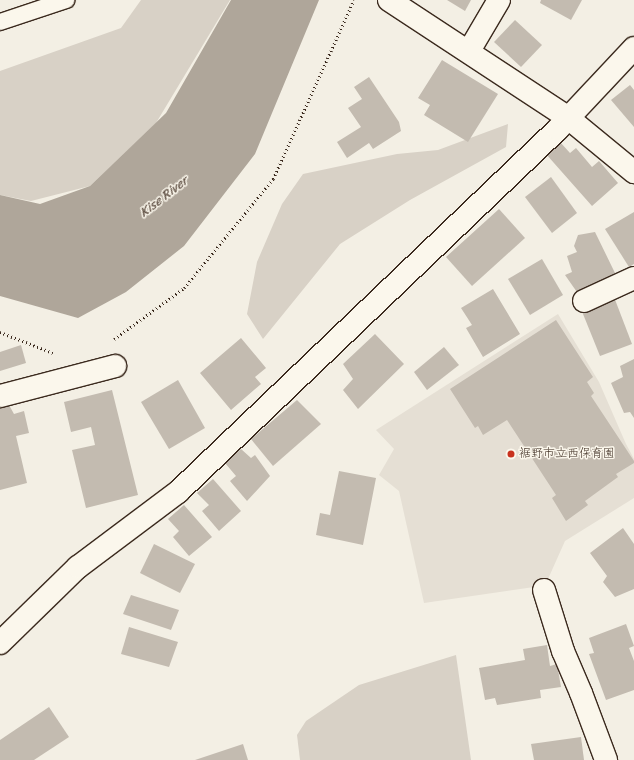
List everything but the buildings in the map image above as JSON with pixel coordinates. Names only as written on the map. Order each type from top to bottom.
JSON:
[{"type":"street","points":[[389,0],[469,51],[567,117],[634,172]]},
{"type":"street","points":[[469,51],[499,0]]},
{"type":"street","points":[[0,643],[78,567],[178,492],[558,129],[567,117],[634,48]]},
{"type":"street","points":[[584,301],[634,278]]},
{"type":"street","points":[[0,396],[115,366]]},
{"type":"street","points":[[544,590],[563,650],[606,760]]},
{"type":"lane","points":[[0,22],[66,0]]},
{"type":"path","points":[[110,342],[184,288],[273,179],[354,0]]},
{"type":"path","points":[[0,332],[56,354]]},
{"type":"shaded area","points":[[141,0],[230,0],[156,123],[90,186],[31,201],[0,195],[0,71],[121,28]]},
{"type":"shaded area","points":[[508,124],[506,147],[410,200],[340,244],[263,339],[247,314],[257,262],[282,204],[303,174],[397,154],[438,150]]},
{"type":"shaded area","name":"裾野市立西保育園","points":[[558,314],[599,382],[634,459],[634,498],[565,541],[548,579],[534,587],[424,603],[399,491],[379,475],[394,449],[376,430]]},
{"type":"shaded area","points":[[456,655],[471,760],[300,760],[297,735],[306,721],[359,685]]},
{"type":"water","name":"Kise River","points":[[231,0],[319,0],[255,154],[184,246],[126,292],[78,318],[0,296],[0,195],[40,204],[90,186],[166,113]]},
{"type":"place","name":"裾野市立西保育園","points":[[511,454]]}]
